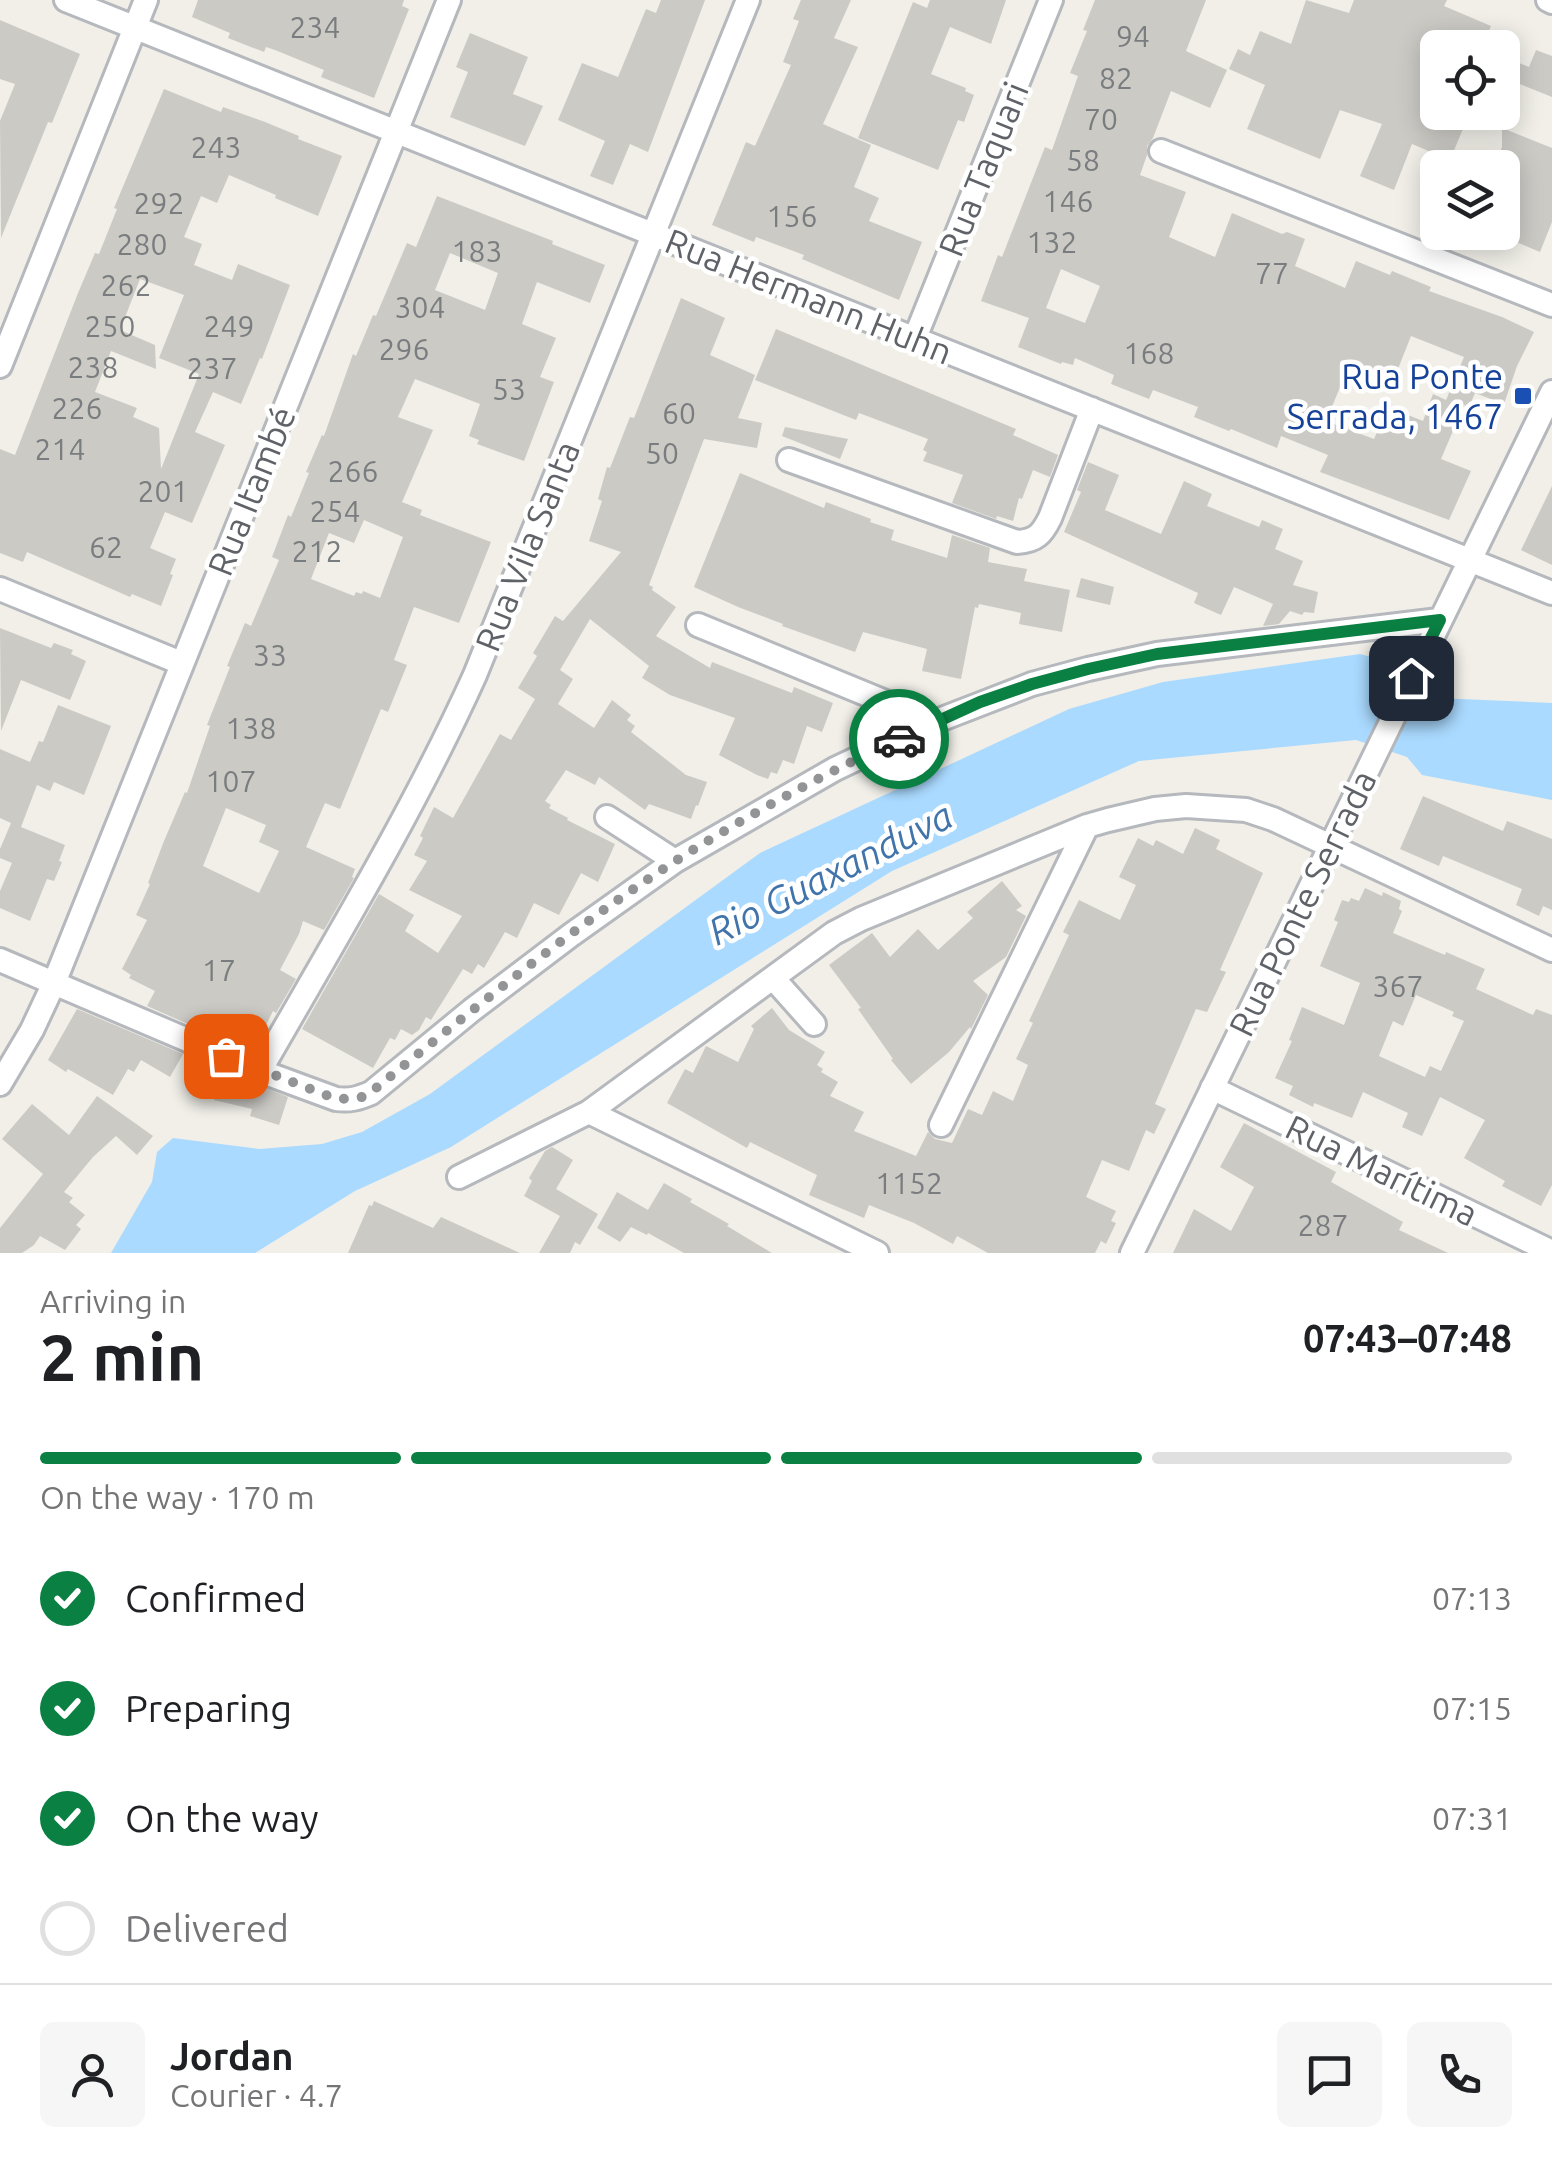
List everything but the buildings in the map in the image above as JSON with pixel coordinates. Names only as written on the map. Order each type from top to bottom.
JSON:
[{"type":"street","name":"Rua Hermann Huhn","points":[[66,0],[1552,593]]},
{"type":"street","points":[[0,366],[146,0]]},
{"type":"street","name":"Rua Itambé","points":[[0,1084],[54,983],[448,0]]},
{"type":"street","name":"Rua Vila Santa","points":[[260,1071],[411,806],[475,675],[748,0]]},
{"type":"street","name":"Rua Taquari","points":[[915,338],[1051,0]]},
{"type":"street","points":[[1161,151],[1552,305]]},
{"type":"street","name":"Rua Ponte Serrada","points":[[1132,1253],[1552,392]]},
{"type":"street","points":[[789,460],[1017,542],[1029,541],[1042,534],[1050,518],[1092,409]]},
{"type":"street","points":[[0,589],[181,664]]},
{"type":"street","points":[[0,960],[260,1071],[336,1099],[360,1098],[571,935],[676,861],[834,769],[934,722],[1032,684],[1157,654],[1440,620]]},
{"type":"street","points":[[698,625],[934,722]]},
{"type":"street","points":[[459,1177],[589,1112],[846,926],[1087,826],[1155,809],[1216,807],[1246,810],[1273,819],[1552,950]]},
{"type":"street","points":[[607,817],[676,861]]},
{"type":"street","points":[[940,1124],[1087,826]]},
{"type":"street","points":[[773,978],[814,1024]]},
{"type":"street","name":"Rua Marítima","points":[[1212,1088],[1552,1252]]},
{"type":"street","points":[[589,1112],[877,1253]]},
{"type":"water","name":"Rio Guaxanduva","points":[[1360,654],[1375,658],[1382,685],[1437,698],[1552,703],[1552,800],[1422,775],[1407,757],[1356,740],[1139,761],[892,871],[451,1147],[355,1191],[255,1253],[111,1253],[152,1182],[157,1152],[173,1138],[259,1149],[322,1144],[362,1132],[430,1094],[760,853],[1069,709],[1163,682]]},
{"type":"way so far","points":[[226,1056],[336,1099],[360,1098],[571,935],[676,861],[810,782],[899,739]]},
{"type":"place","name":"Rua Ponte Serrada, 1467","points":[[1523,396]]},
{"type":"route","points":[[899,739],[980,702],[1088,669],[1157,654],[1440,620],[1411,678]]}]
